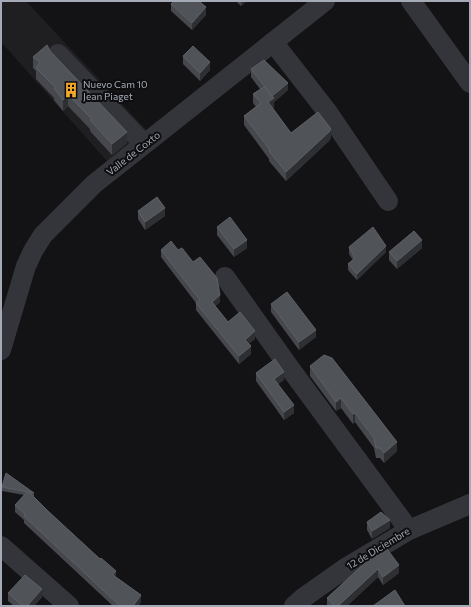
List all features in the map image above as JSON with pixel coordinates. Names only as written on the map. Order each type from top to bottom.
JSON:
[{"type":"street","name":"Valle de Coxto","points":[[1,350],[26,266],[43,235],[94,184],[326,1]]},
{"type":"street","points":[[411,1],[470,83]]},
{"type":"street","points":[[274,42],[329,114],[388,201]]},
{"type":"street","points":[[58,54],[144,144]]},
{"type":"street","points":[[225,277],[408,530]]},
{"type":"street","name":"12 de Diciembre","points":[[294,606],[347,567],[408,530],[470,504]]},
{"type":"street","points":[[1,546],[69,606]]},
{"type":"shaded area","points":[[1,1],[26,1],[153,137],[114,169],[1,42]]},
{"type":"building","points":[[174,1],[199,1],[206,7],[192,23],[171,4]]},
{"type":"building","name":"Nuevo Cam 10 Jean Piaget","points":[[47,45],[50,51],[127,132],[112,144],[90,120],[92,119],[68,95],[63,100],[54,88],[55,87],[36,68],[40,62],[33,57]]},
{"type":"building","points":[[193,46],[210,62],[200,73],[183,56]]},
{"type":"building","points":[[264,60],[288,83],[272,96],[251,69]]},
{"type":"building","points":[[264,87],[274,98],[268,102],[291,133],[318,112],[331,129],[286,172],[244,116],[261,103],[253,94]]},
{"type":"building","points":[[157,197],[165,208],[145,222],[138,211]]},
{"type":"building","points":[[230,217],[247,240],[234,249],[217,227]]},
{"type":"building","points":[[373,227],[386,246],[357,274],[348,264],[355,258],[349,247]]},
{"type":"building","points":[[414,231],[422,240],[397,261],[389,252]]},
{"type":"building","points":[[171,241],[178,250],[182,248],[193,262],[200,257],[217,278],[220,295],[212,302],[228,322],[240,312],[255,331],[245,340],[251,346],[239,356],[196,303],[200,300],[161,250]]},
{"type":"building","points":[[287,292],[316,330],[299,342],[271,304]]},
{"type":"building","points":[[324,355],[332,358],[397,442],[384,453],[380,448],[376,448],[374,438],[355,413],[353,414],[341,398],[336,402],[310,366]]},
{"type":"building","points":[[275,359],[284,372],[274,379],[294,405],[284,412],[256,373]]},
{"type":"building","points":[[6,473],[34,493],[2,487]]},
{"type":"building","points":[[28,491],[100,559],[101,558],[116,571],[113,575],[141,595],[133,606],[120,606],[24,516],[25,514],[15,505]]},
{"type":"building","points":[[381,512],[390,520],[372,531],[367,522]]},
{"type":"building","points":[[387,549],[399,565],[383,577],[378,569],[338,606],[334,606],[327,598],[367,561]]},
{"type":"building","points":[[25,575],[42,589],[27,606],[23,606],[8,593]]},
{"type":"building","points":[[395,590],[405,606],[373,606]]},
{"type":"place","name":"Nuevo Cam 10 Jean Piaget","points":[[71,90]]}]
